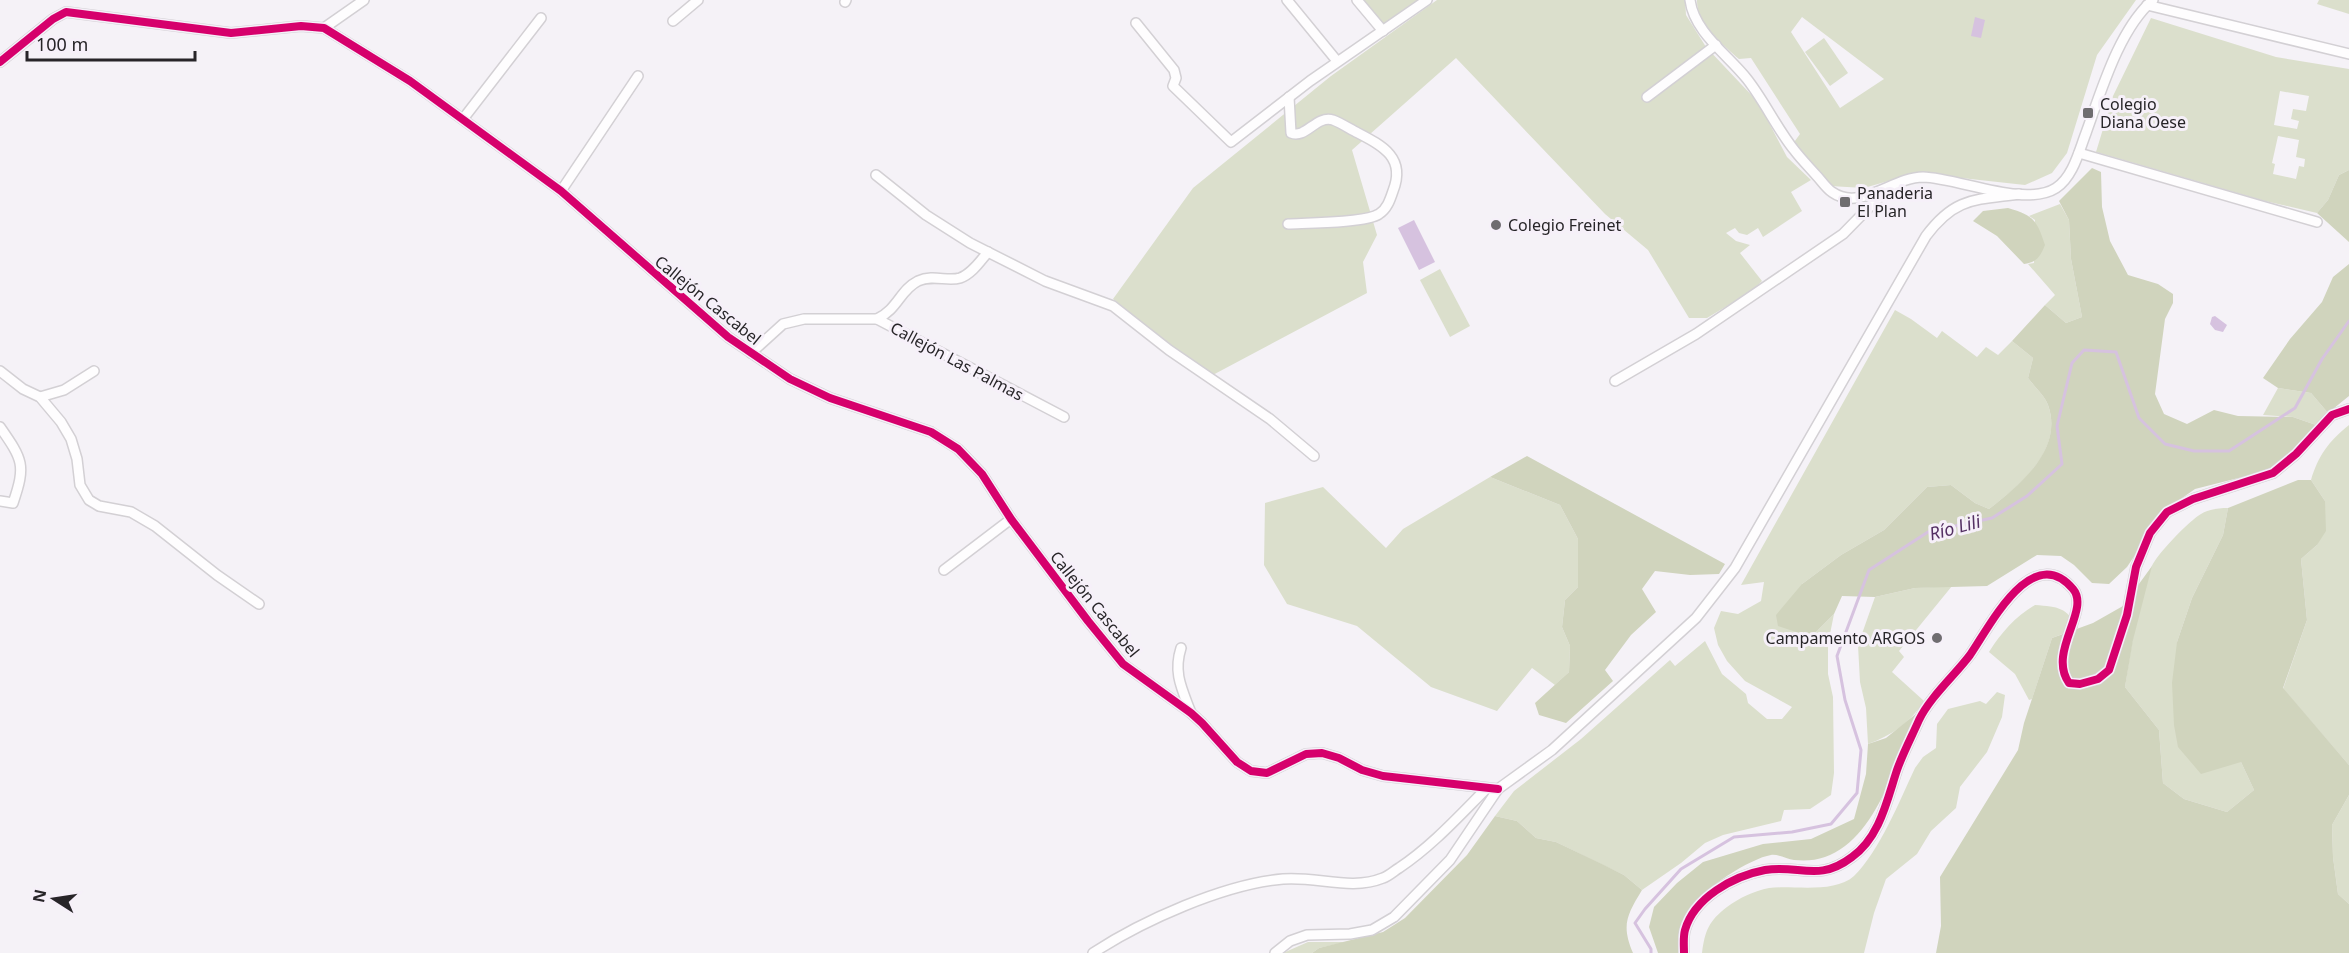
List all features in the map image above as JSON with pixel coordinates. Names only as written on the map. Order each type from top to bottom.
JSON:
[{"type":"street","points":[[0,62],[53,19],[66,12],[231,33],[301,27],[324,28],[364,0]]},
{"type":"street","points":[[674,21],[698,0]]},
{"type":"street","points":[[1287,0],[1337,61]]},
{"type":"street","points":[[1357,0],[1383,31]]},
{"type":"street","points":[[1136,23],[1174,70],[1176,78],[1173,86],[1231,142],[1337,61],[1427,0]]},
{"type":"street","points":[[1690,0],[1691,11],[1716,45],[1747,79],[1794,151],[1832,192],[1847,197],[1862,197],[1902,180],[1922,177],[2019,195],[2033,196],[2057,187],[2064,181],[2079,153],[2113,59],[2150,3],[2349,54]]},
{"type":"street","points":[[463,119],[541,18]]},
{"type":"street","name":"Callejón Cascabel","points":[[324,28],[410,81],[561,191],[728,337],[790,379],[830,398],[931,432],[958,449],[982,474],[1011,519],[1065,583],[1088,621],[1123,664],[1191,713],[1237,762],[1251,771],[1267,773],[1306,754],[1322,753],[1383,776],[1498,789]]},
{"type":"street","points":[[1647,97],[1716,45]]},
{"type":"street","points":[[561,191],[638,76]]},
{"type":"street","points":[[1287,225],[1358,220],[1378,216],[1387,206],[1397,181],[1396,166],[1390,152],[1379,143],[1333,120],[1322,120],[1299,134],[1291,134],[1289,97]]},
{"type":"street","points":[[2079,153],[2317,222]]},
{"type":"street","points":[[876,175],[946,229],[1045,280],[1113,306],[1169,350],[1270,419],[1314,456]]},
{"type":"street","points":[[1615,381],[1696,334],[1843,234],[1890,186]]},
{"type":"street","points":[[1275,953],[1290,941],[1307,935],[1350,934],[1372,930],[1395,917],[1450,861],[1498,789],[1552,750],[1687,626],[1735,568],[1926,236],[1939,219],[1954,207],[1974,200],[2019,195]]},
{"type":"street","points":[[878,319],[889,314],[906,290],[917,282],[932,277],[960,278],[970,272],[988,252]]},
{"type":"street","name":"Callejón Las Palmas","points":[[751,353],[783,324],[804,319],[878,319],[1064,417]]},
{"type":"street","points":[[0,371],[23,389],[40,397],[61,422],[71,439],[77,459],[80,485],[89,500],[99,506],[131,512],[155,526],[217,575],[259,604]]},
{"type":"street","points":[[40,397],[64,390],[94,371]]},
{"type":"street","points":[[1684,953],[1684,932],[1694,911],[1709,896],[1737,879],[1767,870],[1810,872],[1833,869],[1854,856],[1873,834],[1886,809],[1898,768],[1921,717],[1970,654],[2011,594],[2027,580],[2044,575],[2062,578],[2075,591],[2077,606],[2061,665],[2069,683],[2080,684],[2098,679],[2109,670],[2127,615],[2136,567],[2150,533],[2167,512],[2193,500],[2274,473],[2296,454],[2332,415],[2349,409]]},
{"type":"street","points":[[0,428],[17,452],[21,463],[22,478],[13,503],[0,501]]},
{"type":"street","points":[[944,570],[1011,519]]},
{"type":"street","points":[[1181,648],[1177,661],[1177,673],[1191,713]]},
{"type":"street","points":[[1093,953],[1126,931],[1203,899],[1265,881],[1286,878],[1352,884],[1383,878],[1420,854],[1487,788]]},
{"type":"green space","points":[[1354,0],[1421,0],[1381,31]]},
{"type":"green space","points":[[1437,0],[1685,0],[1686,15],[1706,47],[1758,102],[1787,157],[1811,180],[1791,192],[1802,211],[1763,237],[1758,228],[1747,235],[1739,233],[1735,228],[1726,233],[1736,241],[1750,245],[1740,253],[1762,281],[1752,291],[1707,318],[1689,318],[1648,250],[1605,214],[1456,58],[1352,150],[1377,235],[1363,262],[1367,293],[1209,377],[1113,299],[1193,188],[1331,76]]},
{"type":"green space","points":[[1697,0],[2136,0],[2097,55],[2067,153],[2052,173],[2025,185],[1916,173],[1864,188],[1830,186],[1792,145],[1800,134],[1751,58],[1739,59],[1726,47],[1706,25]],"holes":[[[1802,17],[1884,79],[1840,108],[1791,32]]]},
{"type":"green space","points":[[2319,0],[2349,0],[2349,14],[2317,4]]},
{"type":"green space","points":[[2151,18],[2276,57],[2349,69],[2349,170],[2339,175],[2328,200],[2317,213],[2265,201],[2096,152],[2113,96]],"holes":[[[2280,91],[2309,96],[2306,111],[2293,109],[2291,119],[2299,121],[2297,129],[2274,125]],[[2278,136],[2299,140],[2296,157],[2305,159],[2304,167],[2299,166],[2296,179],[2273,174],[2275,164],[2272,163]]]},
{"type":"green space","points":[[1824,38],[1848,73],[1830,86],[1805,52]]},
{"type":"green space","points":[[2092,168],[2101,172],[2102,207],[2110,241],[2128,275],[2158,284],[2173,294],[2173,303],[2165,319],[2155,394],[2164,414],[2187,424],[2214,410],[2238,416],[2293,417],[2316,425],[2291,456],[2270,470],[2195,489],[2165,510],[2127,567],[2109,584],[2092,583],[2061,556],[2037,555],[1987,586],[1915,588],[1875,597],[1842,596],[1834,614],[1811,637],[1778,626],[1776,615],[1802,584],[1841,555],[1884,530],[1927,487],[1951,485],[1975,503],[1989,509],[2013,489],[2036,465],[2050,437],[2051,421],[2048,405],[2028,378],[2033,358],[2012,341],[2045,305],[2066,323],[2082,317],[2071,259],[2069,220],[2059,201]]},
{"type":"green space","points":[[2349,170],[2349,242],[2317,213],[2328,200],[2339,175]]},
{"type":"green space","points":[[2060,204],[2069,220],[2071,259],[2082,317],[2066,323],[2045,305],[2055,295],[2028,264],[2034,263],[2035,220],[2029,216]]},
{"type":"green space","points":[[2008,208],[2029,216],[2039,230],[2045,245],[2040,256],[2032,262],[2024,264],[1997,236],[1973,221],[1983,211]]},
{"type":"green space","points":[[2349,264],[2349,396],[2328,413],[2311,393],[2278,388],[2263,378],[2290,339],[2322,302],[2333,277]]},
{"type":"green space","points":[[1440,269],[1470,326],[1450,337],[1420,280]]},
{"type":"green space","points":[[1895,310],[1937,338],[1942,331],[1977,357],[1986,347],[1998,355],[2012,341],[2033,358],[2028,378],[2048,405],[2051,421],[2050,437],[2045,451],[2026,477],[1989,509],[1975,503],[1951,485],[1927,487],[1884,530],[1841,555],[1802,584],[1811,637],[1834,614],[1828,644],[1828,674],[1833,697],[1834,773],[1831,795],[1810,809],[1784,810],[1781,821],[1723,835],[1705,843],[1642,890],[1624,875],[1556,842],[1536,838],[1517,821],[1495,816],[1514,791],[1581,739],[1670,660],[1675,666],[1705,641],[1722,674],[1746,694],[1748,703],[1767,719],[1782,719],[1792,707],[1745,681],[1727,661],[1718,645],[1714,628],[1721,611],[1738,614],[1761,601],[1764,582],[1741,585]]},
{"type":"green space","points":[[2278,388],[2311,393],[2328,413],[2316,425],[2293,417],[2263,415]]},
{"type":"green space","points":[[2349,425],[2349,765],[2283,689],[2307,620],[2301,559],[2317,545],[2325,501],[2311,480],[2325,450]]},
{"type":"green space","points":[[1527,456],[1725,564],[1719,574],[1690,575],[1655,571],[1642,589],[1656,612],[1631,635],[1605,670],[1613,681],[1566,723],[1539,715],[1535,703],[1569,672],[1570,646],[1562,627],[1565,600],[1578,587],[1578,539],[1560,505],[1490,477]]},
{"type":"green space","points":[[1490,477],[1560,505],[1578,539],[1578,587],[1565,600],[1562,627],[1570,646],[1569,672],[1555,685],[1532,668],[1497,711],[1431,687],[1357,626],[1287,604],[1264,565],[1265,503],[1323,487],[1386,548],[1403,529]]},
{"type":"green space","points":[[2298,480],[2311,480],[2325,501],[2326,531],[2317,545],[2301,559],[2307,620],[2283,688],[2349,765],[2349,795],[2332,825],[2338,894],[2349,904],[2349,953],[1936,953],[1941,926],[1940,877],[2018,750],[2024,723],[2052,638],[2093,623],[2123,606],[2152,566],[2133,640],[2125,687],[2159,730],[2163,783],[2184,799],[2227,812],[2254,790],[2241,762],[2201,774],[2178,747],[2174,725],[2172,683],[2177,642],[2192,598],[2223,535],[2228,508]]},
{"type":"green space","points":[[2228,508],[2223,535],[2192,598],[2177,642],[2254,790],[2227,812],[2184,799],[2163,783],[2159,730],[2125,687],[2138,612],[2154,562],[2189,523],[2204,512]]},
{"type":"green space","points":[[1952,586],[1899,651],[1904,657],[1892,672],[1924,701],[1900,727],[1868,744],[1858,645],[1875,597],[1915,588]]},
{"type":"green space","points":[[2035,605],[2061,609],[2070,616],[2078,628],[2052,638],[2032,699],[2029,700],[2015,674],[1989,652],[2009,626]]},
{"type":"green space","points":[[1997,692],[2005,695],[2002,717],[1987,752],[1960,787],[1956,808],[1931,831],[1917,854],[1886,879],[1874,913],[1864,953],[1702,953],[1706,932],[1712,922],[1727,907],[1742,898],[1769,888],[1813,888],[1836,885],[1854,876],[1880,840],[1915,768],[1923,757],[1936,748],[1937,724],[1948,709],[1980,701],[1986,704]]},
{"type":"green space","points":[[1917,713],[1888,785],[1858,834],[1833,854],[1815,860],[1794,860],[1771,855],[1740,868],[1697,900],[1690,912],[1686,953],[1658,953],[1649,927],[1654,907],[1677,883],[1703,862],[1763,844],[1811,839],[1854,819],[1866,774],[1868,744],[1886,738]]},
{"type":"green space","points":[[2349,795],[2349,904],[2338,894],[2332,825]]},
{"type":"green space","points":[[1495,816],[1517,821],[1536,838],[1556,842],[1604,865],[1624,875],[1642,890],[1627,920],[1627,935],[1633,953],[1312,953],[1319,948],[1383,932],[1405,918],[1467,855]]},
{"type":"green space","points":[[1308,942],[1346,942],[1319,948],[1312,953],[1283,953]]},
{"type":"shaded area","points":[[1975,17],[1985,20],[1981,38],[1971,36]]},
{"type":"shaded area","points":[[1414,220],[1435,262],[1419,270],[1398,228]]},
{"type":"shaded area","points":[[2215,316],[2227,325],[2223,332],[2215,330],[2210,324],[2212,317]]},
{"type":"waterway","name":"Río Lili","points":[[1651,953],[1651,949],[1635,923],[1681,869],[1734,837],[1792,832],[1831,824],[1857,793],[1861,750],[1845,700],[1837,656],[1869,570],[1928,532],[1992,518],[2027,496],[2062,464],[2057,426],[2072,363],[2084,350],[2116,352],[2139,418],[2165,444],[2194,451],[2229,451],[2295,408],[2322,359],[2349,321]]},
{"type":"cycle path","points":[[0,62],[53,19],[66,12],[231,33],[301,26],[324,28],[410,81],[561,191],[728,337],[790,379],[830,398],[931,432],[958,449],[982,474],[1011,519],[1123,664],[1191,713],[1237,762],[1251,771],[1267,773],[1306,754],[1322,753],[1383,776],[1498,789]]},
{"type":"cycle path","points":[[1684,953],[1684,933],[1690,918],[1716,890],[1740,877],[1765,870],[1818,871],[1829,869],[1840,865],[1862,849],[1876,829],[1899,764],[1924,711],[1970,655],[2000,609],[2027,581],[2042,575],[2058,577],[2073,589],[2077,598],[2077,608],[2065,645],[2064,671],[2069,683],[2080,684],[2098,679],[2109,670],[2127,615],[2136,567],[2150,533],[2167,512],[2193,499],[2273,473],[2296,454],[2332,415],[2349,409]]},
{"type":"place","name":"Colegio Diana Oese","points":[[2088,113]]},
{"type":"place","name":"Panaderia El Plan","points":[[1845,202]]},
{"type":"place","name":"Colegio Freinet","points":[[1496,225]]},
{"type":"place","name":"Campamento ARGOS","points":[[1937,638]]}]
